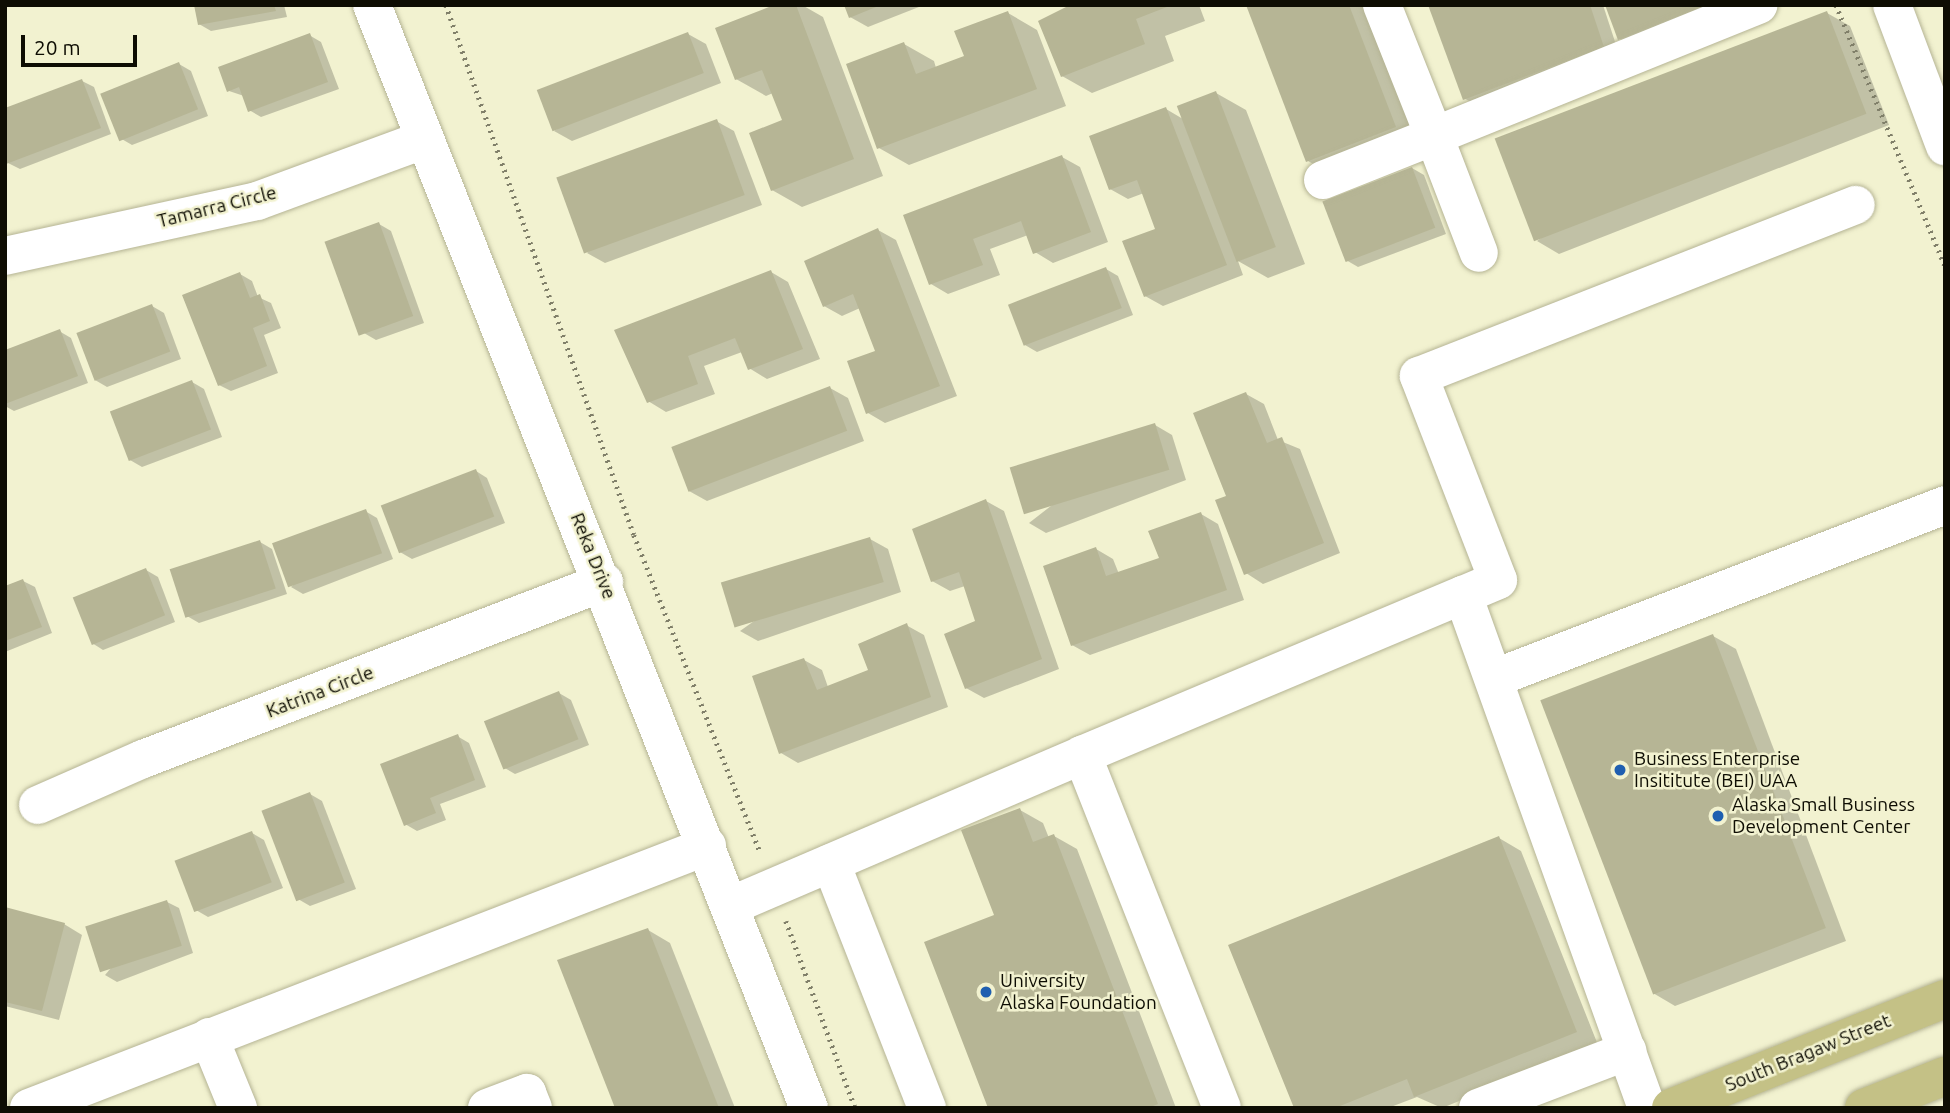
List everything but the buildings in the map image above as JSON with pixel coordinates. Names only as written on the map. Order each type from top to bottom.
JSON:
[{"type":"main road","name":"South Bragaw Street","points":[[1671,1108],[1945,999]]},
{"type":"main road","points":[[1864,1108],[1945,1076]]},
{"type":"street","name":"Reka Drive","points":[[372,5],[604,582],[809,1108]]},
{"type":"street","points":[[1382,5],[1479,253]]},
{"type":"street","points":[[1323,180],[1759,5]]},
{"type":"street","points":[[1892,5],[1931,67],[1945,146]]},
{"type":"street","name":"Tamarra Circle","points":[[5,256],[257,201],[424,139]]},
{"type":"street","points":[[730,906],[1498,580],[1419,376],[1856,205]]},
{"type":"street","points":[[1495,678],[1945,505]]},
{"type":"street","name":"Katrina Circle","points":[[38,805],[142,759],[604,582]]},
{"type":"street","points":[[1463,595],[1647,1108]]},
{"type":"street","points":[[1083,755],[1222,1108]]},
{"type":"street","points":[[29,1108],[113,1093],[209,1037],[707,846]]},
{"type":"street","points":[[831,863],[927,1108]]},
{"type":"street","points":[[209,1037],[238,1108]]},
{"type":"street","points":[[1478,1108],[1627,1051]]},
{"type":"street","points":[[487,1108],[527,1093],[533,1108]]},
{"type":"path","points":[[446,5],[634,535],[773,887],[856,1108]]},
{"type":"path","points":[[1836,5],[1945,266]]},
{"type":"place","name":"Business Enterprise Insititute (BEI) UAA","points":[[1620,770]]},
{"type":"place","name":"Alaska Small Business Development Center","points":[[1718,816]]},
{"type":"place","name":"University Alaska Foundation","points":[[986,992]]}]
